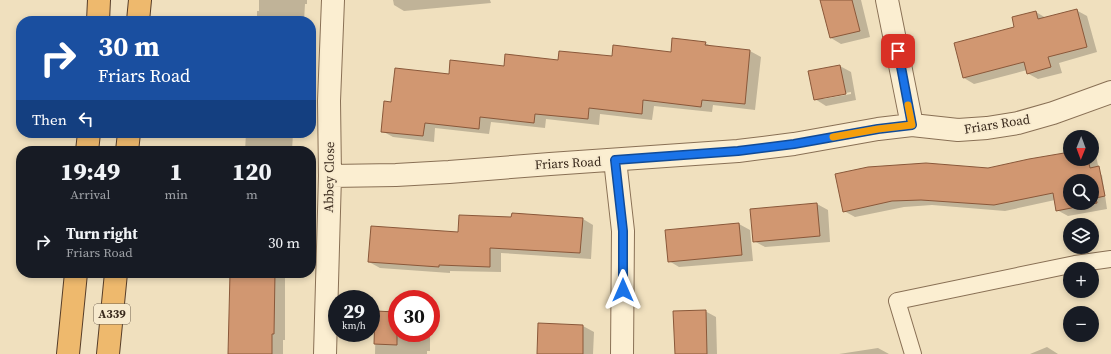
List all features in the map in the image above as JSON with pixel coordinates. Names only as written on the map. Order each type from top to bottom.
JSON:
[{"type":"highway","points":[[98,16],[99,0]]},
{"type":"highway","points":[[138,16],[140,0]]},
{"type":"highway","points":[[68,354],[76,278]]},
{"type":"highway","name":"A339","points":[[108,354],[116,278]]},
{"type":"street","name":"Abbey Close","points":[[325,354],[330,176],[329,101],[333,0]]},
{"type":"street","points":[[887,0],[912,125]]},
{"type":"street","name":"Friars Road","points":[[330,176],[429,173],[738,151],[794,144],[878,129],[912,125],[958,130],[986,128],[1018,123],[1052,113],[1111,92]]},
{"type":"street","points":[[615,160],[623,231],[622,354]]},
{"type":"lane","points":[[913,354],[897,301],[1075,264],[1111,259]]},
{"type":"building","points":[[820,0],[852,0],[860,31],[830,38]]},
{"type":"building","points":[[1077,9],[1087,47],[1048,57],[1051,67],[1027,74],[1024,62],[963,78],[954,43],[1014,27],[1012,17],[1036,11],[1038,19]]},
{"type":"building","points":[[672,38],[706,42],[705,45],[750,50],[745,104],[702,100],[701,107],[643,100],[642,114],[589,108],[588,119],[535,114],[534,123],[480,117],[479,129],[425,123],[423,136],[381,132],[384,101],[391,102],[395,68],[449,74],[450,60],[504,66],[505,54],[558,60],[559,51],[612,56],[613,45],[671,52]]},
{"type":"building","points":[[840,65],[846,94],[814,100],[808,71]]},
{"type":"building","points":[[1063,153],[1063,166],[1090,166],[1090,168],[1099,166],[1105,196],[1099,197],[1099,174],[1063,174],[1063,210],[1056,211],[1053,193],[994,205],[921,200],[892,201],[843,212],[835,174],[868,167],[926,163],[988,168]]},
{"type":"building","points":[[817,203],[820,236],[753,242],[750,209]]},
{"type":"building","points":[[512,213],[583,218],[580,253],[490,248],[490,267],[439,265],[439,267],[368,262],[371,226],[458,232],[459,215],[511,217]]},
{"type":"building","points":[[739,223],[742,255],[668,262],[665,230]]},
{"type":"building","points":[[230,278],[275,278],[274,334],[272,334],[272,354],[228,354]]},
{"type":"building","points":[[706,310],[707,354],[675,354],[673,311]]},
{"type":"building","points":[[380,311],[388,312],[388,342],[397,342],[397,345],[374,344],[374,342],[380,342]]},
{"type":"building","points":[[538,323],[583,325],[583,354],[537,354]]},
{"type":"slow traffic","points":[[833,137],[912,125],[908,105]]},
{"type":"route","points":[[623,290],[623,231],[615,160],[738,151],[794,144],[878,129],[912,125],[898,51]]}]
